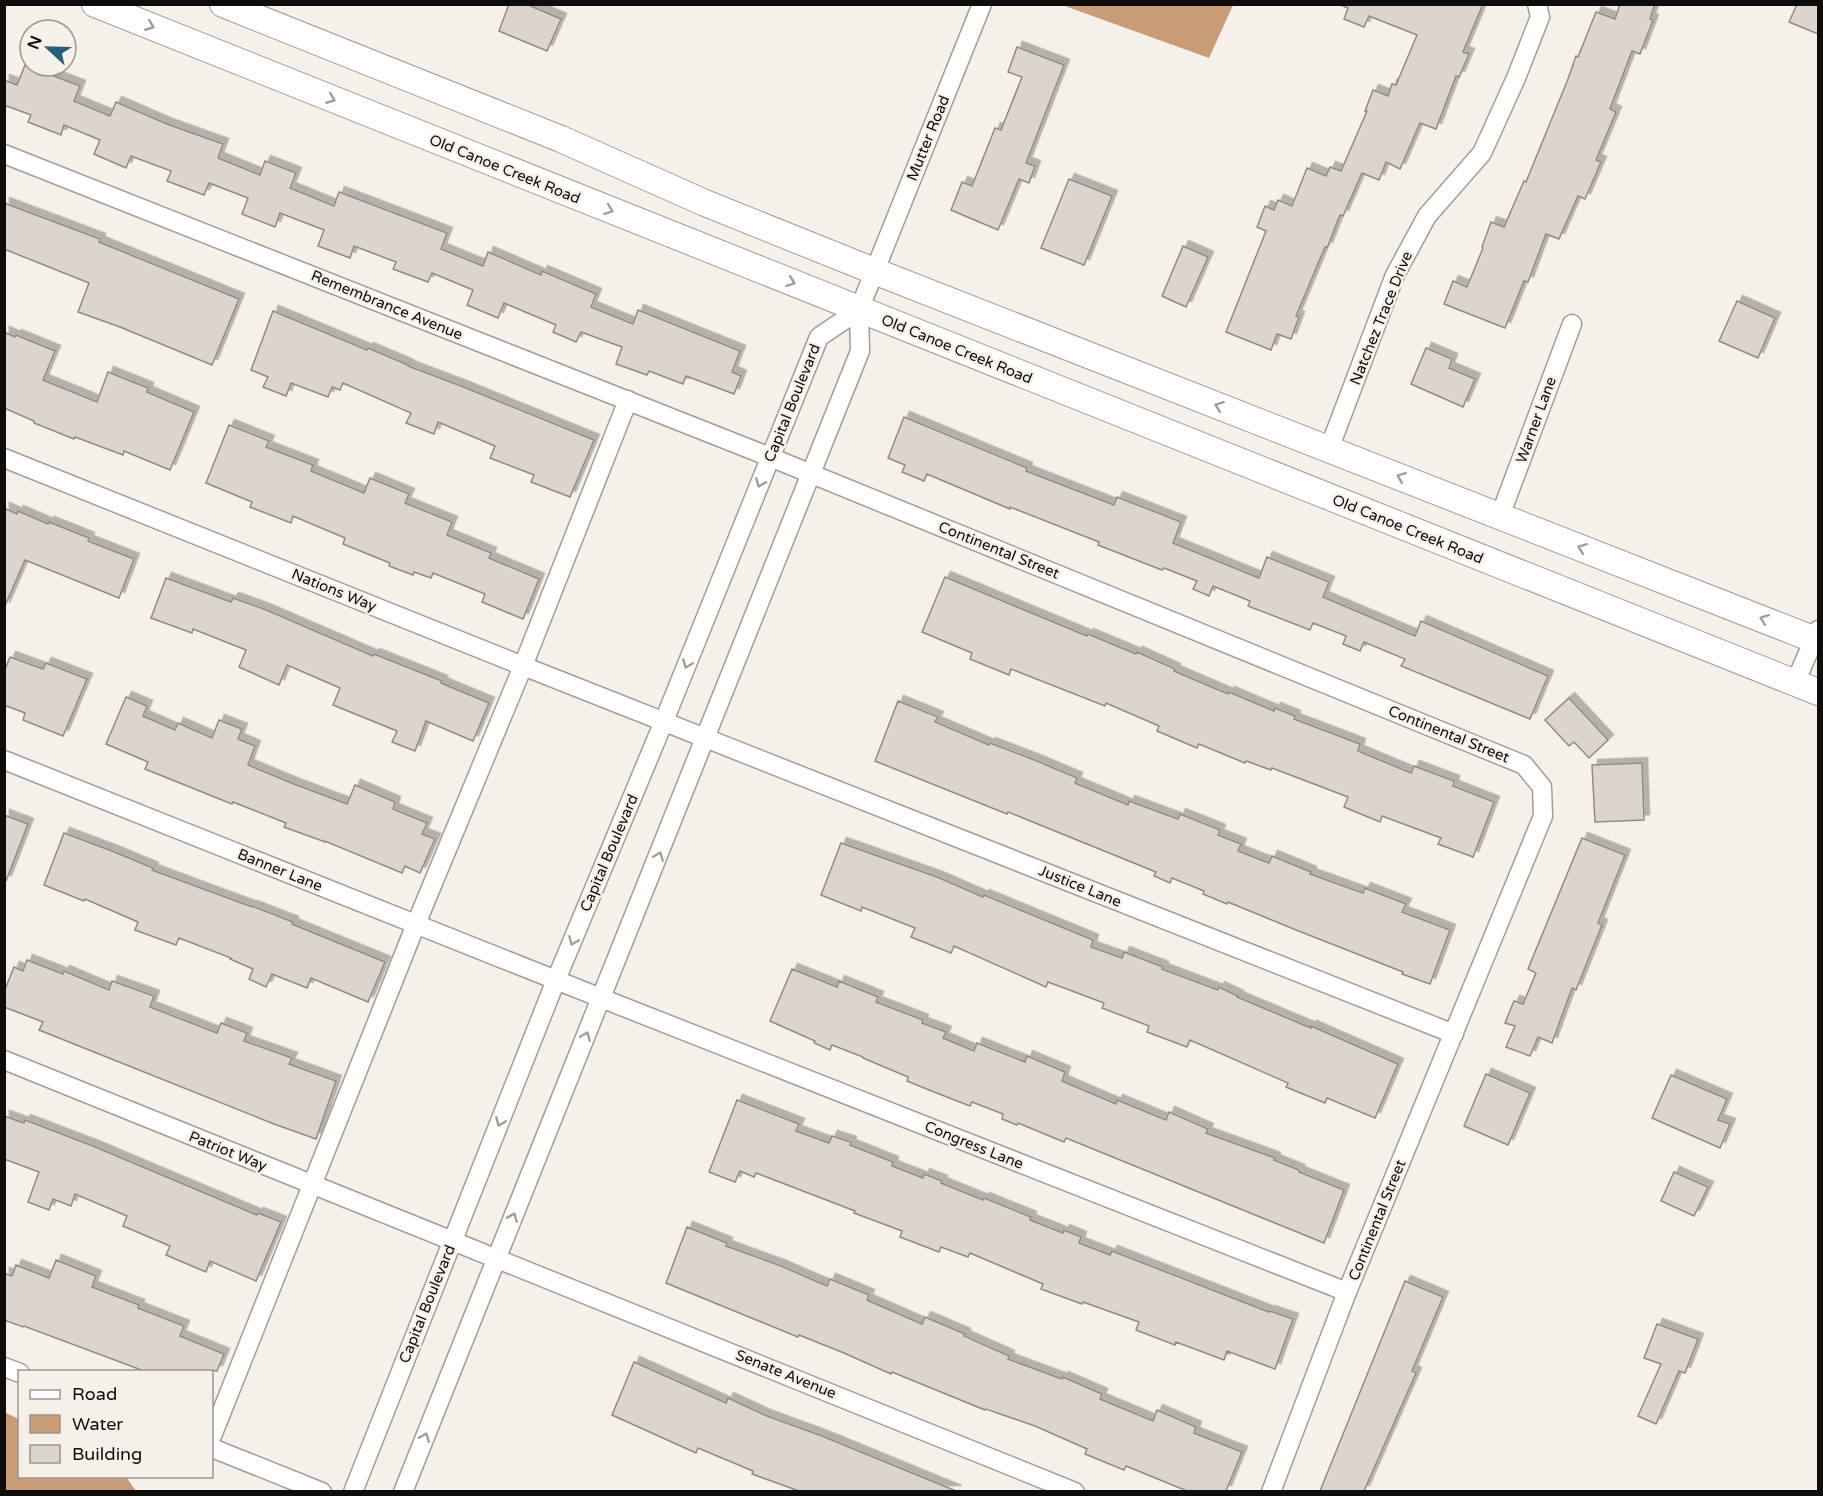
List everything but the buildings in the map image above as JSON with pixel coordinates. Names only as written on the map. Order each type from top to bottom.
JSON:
[{"type":"main road","name":"Old Canoe Creek Road","points":[[95,4],[1807,687]]},
{"type":"main road","points":[[223,4],[561,139],[705,203],[874,271],[1500,516],[1817,637]]},
{"type":"street","name":"Mutter Road","points":[[859,310],[982,4]]},
{"type":"street","name":"Natchez Trace Drive","points":[[1329,449],[1395,275],[1427,216],[1482,153],[1516,78],[1540,17],[1537,4]]},
{"type":"street","name":"Remembrance Avenue","points":[[4,154],[770,456]]},
{"type":"street","name":"Capital Boulevard","points":[[353,1491],[556,980],[664,721],[819,337],[859,310]]},
{"type":"street","points":[[403,1491],[860,351],[859,310]]},
{"type":"street","name":"Warner Lane","points":[[1500,516],[1572,324]]},
{"type":"street","points":[[213,1434],[628,400]]},
{"type":"street","name":"Continental Street","points":[[770,456],[1524,765],[1542,787],[1543,816],[1347,1292],[1270,1491]]},
{"type":"street","name":"Nations Way","points":[[4,458],[664,721]]},
{"type":"street","points":[[1807,687],[1817,637]]},
{"type":"street","name":"Justice Lane","points":[[664,721],[1454,1034]]},
{"type":"street","name":"Banner Lane","points":[[4,760],[556,980]]},
{"type":"street","name":"Congress Lane","points":[[556,980],[1347,1292]]},
{"type":"street","name":"Patriot Way","points":[[4,1060],[452,1241]]},
{"type":"street","name":"Senate Avenue","points":[[452,1241],[497,1257],[1075,1491]]},
{"type":"street","points":[[213,1448],[322,1491]]},
{"type":"water","points":[[1062,5],[1233,5],[1209,58]]},
{"type":"water","points":[[4,1412],[18,1419],[18,1478],[127,1478],[136,1491],[5,1491]]}]
